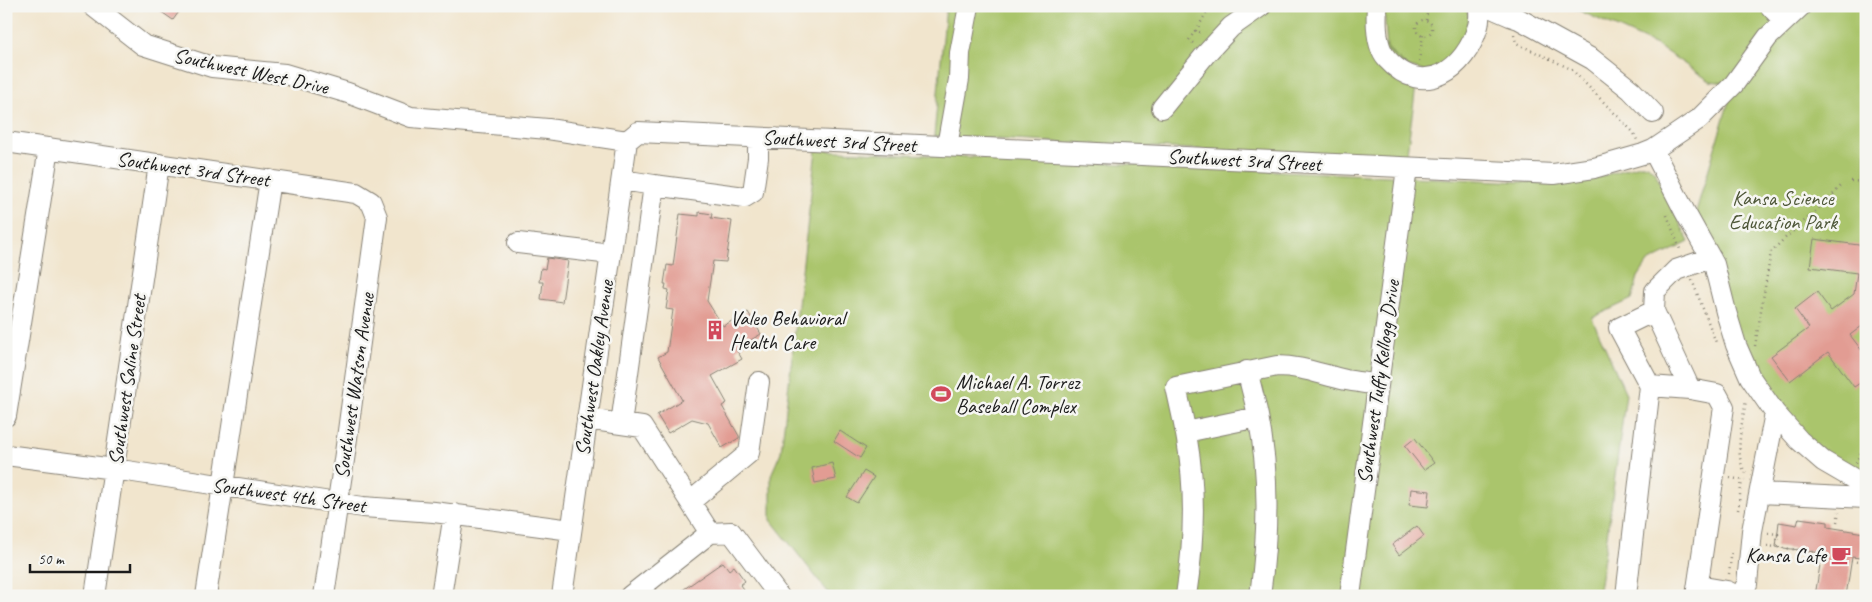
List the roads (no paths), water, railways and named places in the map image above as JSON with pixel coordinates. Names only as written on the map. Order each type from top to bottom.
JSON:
[{"type":"street","name":"Southwest West Drive","points":[[93,6],[143,46],[212,67],[285,74],[348,92],[411,118],[548,129],[627,141]]},
{"type":"street","points":[[947,146],[959,79],[960,53],[969,6]]},
{"type":"street","points":[[959,79],[973,53],[982,6]]},
{"type":"street","points":[[1162,108],[1205,55],[1231,27],[1261,6]]},
{"type":"street","points":[[1377,6],[1378,38],[1386,58],[1401,70],[1417,79],[1444,73],[1454,68],[1463,58],[1479,24],[1479,6]]},
{"type":"street","points":[[1487,6],[1519,19],[1592,59],[1631,90],[1653,113]]},
{"type":"street","points":[[1770,6],[1784,21]]},
{"type":"street","name":"Southwest 3rd Street","points":[[627,141],[638,132],[1554,174],[1594,168],[1648,152],[1699,119],[1734,84],[1768,37],[1801,6]]},
{"type":"street","points":[[622,180],[745,197],[753,192],[758,158],[758,138]]},
{"type":"street","name":"Southwest Oakley Avenue","points":[[562,596],[627,141]]},
{"type":"street","name":"Southwest 3rd Street","points":[[6,142],[356,193],[366,198],[374,207]]},
{"type":"street","points":[[6,416],[49,148]]},
{"type":"street","points":[[1648,152],[1675,213],[1714,264],[1736,345],[1750,377],[1775,413],[1799,440],[1823,461],[1866,486]]},
{"type":"street","name":"Southwest Saline Street","points":[[95,596],[159,164]]},
{"type":"street","name":"Southwest Tuffy Kellogg Drive","points":[[1350,596],[1407,168]]},
{"type":"street","points":[[206,596],[270,180]]},
{"type":"street","points":[[621,424],[654,185]]},
{"type":"street","name":"Southwest Watson Avenue","points":[[324,596],[377,217],[374,207]]},
{"type":"street","points":[[518,243],[611,254]]},
{"type":"street","points":[[1690,389],[1654,311],[1655,291],[1676,270],[1711,258]]},
{"type":"street","points":[[1626,596],[1650,386],[1619,328],[1654,311]]},
{"type":"street","points":[[1186,596],[1193,513],[1192,475],[1186,432],[1176,387],[1277,366],[1292,366],[1348,380],[1378,385]]},
{"type":"street","points":[[1247,371],[1258,417],[1266,493],[1260,596]]},
{"type":"street","points":[[690,502],[749,453],[759,382]]},
{"type":"street","points":[[1650,386],[1690,389],[1717,394],[1724,407],[1697,591],[1727,591],[1738,596],[1747,584],[1757,532],[1761,488],[1775,413]]},
{"type":"street","points":[[1186,432],[1258,417]]},
{"type":"street","points":[[587,419],[642,427],[710,533]]},
{"type":"street","name":"Southwest 4th Street","points":[[6,455],[338,503],[454,514],[572,530]]},
{"type":"street","points":[[1761,488],[1866,498]]},
{"type":"street","points":[[441,596],[454,514]]},
{"type":"street","points":[[630,596],[710,533],[731,532],[779,596]]},
{"type":"place","name":"Valeo Behavioral Health Care","points":[[715,330]]},
{"type":"place","name":"Michael A. Torrez Baseball Complex","points":[[941,394]]},
{"type":"place","name":"Kansa Cafe","points":[[1841,555]]},
{"type":"park label","name":"Kansa Science Education Park","points":[[1783,210]]}]
